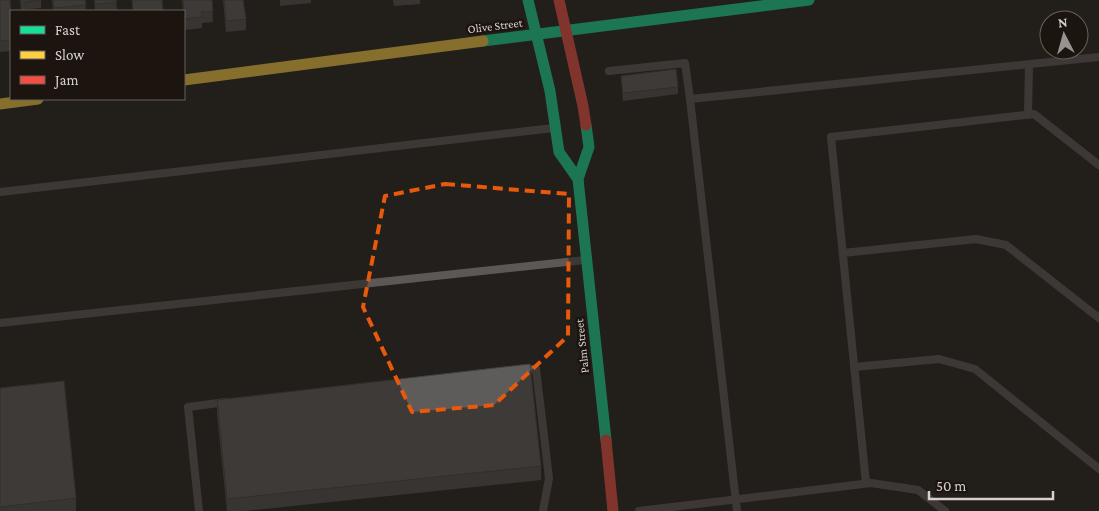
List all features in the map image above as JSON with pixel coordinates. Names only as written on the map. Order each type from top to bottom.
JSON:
[{"type":"main road","name":"Palm Street","points":[[528,0],[550,91],[559,152],[578,179]]},
{"type":"main road","name":"Palm Street","points":[[559,0],[583,106],[589,147],[578,179],[613,511]]},
{"type":"main road","name":"Olive Street","points":[[185,80],[809,0]]},
{"type":"main road","points":[[0,104],[30,100]]},
{"type":"lane","points":[[690,99],[1099,57]]},
{"type":"lane","points":[[610,71],[685,63],[737,511]]},
{"type":"lane","points":[[1028,115],[1029,64]]},
{"type":"lane","points":[[866,483],[831,137],[1034,114],[1099,166]]},
{"type":"lane","points":[[0,192],[556,128]]},
{"type":"lane","points":[[843,252],[976,239],[1006,245],[1099,318]]},
{"type":"lane","points":[[0,323],[586,260]]},
{"type":"lane","points":[[854,367],[939,359],[975,369],[1099,469]]},
{"type":"lane","points":[[516,371],[536,369],[549,478],[543,511]]},
{"type":"lane","points":[[199,511],[188,407],[235,401]]},
{"type":"lane","points":[[639,511],[866,483],[918,490],[944,511]]},
{"type":"highlighted area","points":[[445,184],[569,194],[568,336],[494,405],[412,412],[363,307],[385,196]]},
{"type":"building","points":[[0,0],[10,0],[10,40],[0,41]]},
{"type":"building","points":[[21,0],[41,0],[21,3]]},
{"type":"building","points":[[53,0],[85,0],[86,5],[54,8]]},
{"type":"building","points":[[95,0],[116,0],[117,2],[95,4]]},
{"type":"building","points":[[132,0],[162,0],[163,10],[133,10]]},
{"type":"building","points":[[183,0],[212,0],[213,11],[201,12],[202,17],[185,19]]},
{"type":"building","points":[[224,0],[243,0],[246,19],[226,21]]},
{"type":"building","points":[[676,69],[678,87],[623,93],[621,76]]},
{"type":"building","points":[[530,364],[541,466],[227,499],[217,400]]},
{"type":"building","points":[[64,381],[76,498],[0,507],[0,388]]},
{"type":"traffic: fast","points":[[528,0],[550,91],[559,152],[578,179]]},
{"type":"traffic: fast","points":[[483,41],[809,0]]},
{"type":"traffic: fast","points":[[586,125],[589,147],[578,179],[606,440]]},
{"type":"traffic: slow","points":[[185,80],[483,41]]},
{"type":"traffic: slow","points":[[0,104],[30,100]]},
{"type":"traffic: jam","points":[[559,0],[586,125]]},
{"type":"traffic: jam","points":[[606,440],[613,511]]}]
